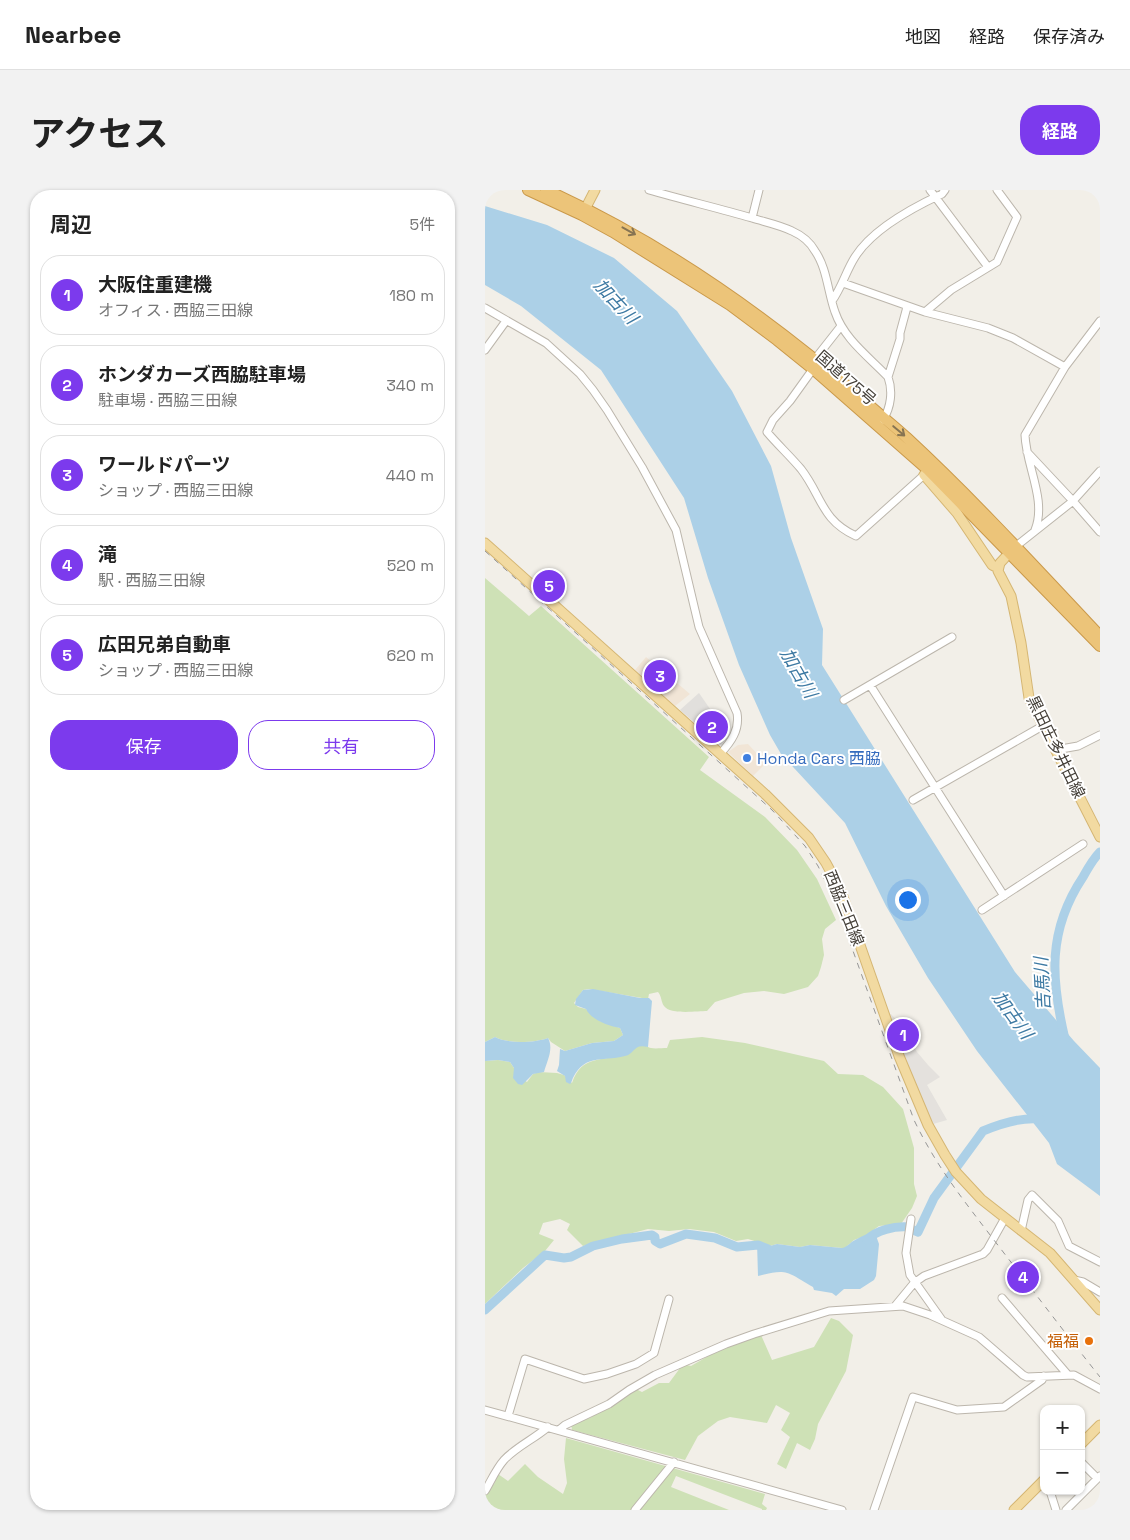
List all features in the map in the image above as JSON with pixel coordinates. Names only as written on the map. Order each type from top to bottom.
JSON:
[{"type":"highway","name":"国道175号","points":[[527,190],[584,211]]},
{"type":"highway","name":"国道175号","points":[[547,190],[584,211],[613,232],[730,305],[814,364],[881,422],[926,472],[1013,550],[1100,636]]},
{"type":"highway","name":"国道175号","points":[[881,422],[906,437],[1013,550],[1100,646]]},
{"type":"main road","points":[[584,211],[595,190]]},
{"type":"main road","name":"黒田庄多井田線","points":[[926,472],[957,513],[992,565],[998,568],[999,576],[1011,596],[1018,625],[1029,698],[1100,837]]},
{"type":"main road","name":"西脇三田線","points":[[485,543],[794,820],[809,838],[826,863],[841,891],[904,1067],[928,1124],[954,1169],[981,1199],[1050,1253],[1100,1310]]},
{"type":"main road","points":[[998,568],[1000,563],[1013,550]]},
{"type":"main road","points":[[1085,1440],[1100,1425]]},
{"type":"main road","points":[[1014,1510],[1040,1484]]},
{"type":"street","points":[[649,190],[792,230],[809,243],[816,252],[823,268],[841,326],[848,336],[888,376],[890,399],[881,422]]},
{"type":"street","points":[[752,218],[759,190]]},
{"type":"street","points":[[930,190],[988,267]]},
{"type":"street","points":[[832,301],[843,283],[854,258],[869,240],[884,228],[945,190]]},
{"type":"street","points":[[925,312],[951,290],[997,262],[1017,217],[997,190]]},
{"type":"street","points":[[843,283],[907,307],[988,328],[1013,338],[1065,367]]},
{"type":"street","points":[[888,376],[901,339],[900,333],[907,307]]},
{"type":"street","points":[[485,308],[546,343],[569,364],[593,390],[643,467],[676,530],[699,627],[737,713],[736,732],[720,754]]},
{"type":"street","points":[[485,350],[506,320]]},
{"type":"street","points":[[1035,530],[1039,514],[1037,494],[1025,436],[1065,367],[1100,321]]},
{"type":"street","points":[[841,326],[790,401],[773,420],[767,432],[801,470],[813,487],[826,514],[846,532],[855,536],[926,472]]},
{"type":"street","points":[[1027,452],[1100,532]]},
{"type":"street","points":[[1013,550],[1035,530],[1073,501],[1100,471]]},
{"type":"street","points":[[844,700],[952,637]]},
{"type":"street","points":[[870,685],[1004,896]]},
{"type":"street","points":[[913,800],[1039,728],[1042,724]]},
{"type":"street","points":[[1055,750],[1078,746],[1100,735]]},
{"type":"street","points":[[982,910],[1083,844]]},
{"type":"street","points":[[1021,1231],[1028,1200],[1032,1195],[1057,1222],[1069,1246],[1100,1262]]},
{"type":"street","points":[[911,1218],[907,1261],[910,1275],[942,1320]]},
{"type":"street","points":[[895,1306],[914,1283],[924,1276],[983,1254],[1005,1218]]},
{"type":"street","points":[[1074,1280],[1083,1282],[1100,1292]]},
{"type":"street","points":[[1002,1298],[1068,1375]]},
{"type":"street","points":[[508,1416],[525,1358],[584,1378],[607,1374],[636,1364],[654,1353],[669,1299]]},
{"type":"street","points":[[559,1430],[565,1424],[609,1404],[655,1375],[753,1334],[829,1311],[903,1306],[942,1320],[979,1337],[1027,1377],[1074,1375],[1100,1389]]},
{"type":"street","points":[[874,1510],[913,1396],[957,1410],[1004,1407],[1042,1380],[1044,1376]]},
{"type":"street","points":[[485,1410],[842,1510]]},
{"type":"street","points":[[485,1491],[503,1461],[515,1450],[535,1438],[548,1427]]},
{"type":"street","points":[[635,1510],[674,1462]]},
{"type":"street","points":[[1066,1510],[1099,1477],[1085,1465]]},
{"type":"street","points":[[1051,1495],[1056,1510]]},
{"type":"shaded area","points":[[646,657],[690,694],[675,706],[635,670]]},
{"type":"shaded area","points":[[699,693],[726,732],[728,739],[723,747],[680,710]]},
{"type":"shaded area","name":"Honda Cars 西脇","points":[[748,744],[766,763],[753,776],[728,752],[738,745]]},
{"type":"shaded area","points":[[891,1014],[900,1024],[917,1052],[940,1077],[927,1085],[947,1120],[933,1124],[902,1051],[889,1015]]},
{"type":"green space","points":[[485,578],[529,616],[541,606],[709,757],[700,770],[765,817],[797,850],[817,879],[836,920],[825,929],[822,939],[824,955],[821,967],[818,976],[808,987],[784,994],[764,991],[744,993],[715,1002],[707,1011],[691,1012],[678,1012],[667,1009],[658,992],[649,994],[648,999],[589,989],[583,990],[574,1003],[578,1007],[586,1009],[600,1021],[620,1028],[623,1035],[614,1041],[592,1043],[565,1051],[548,1038],[521,1042],[507,1041],[495,1037],[485,1042]]},
{"type":"green space","points":[[702,1037],[745,1043],[824,1061],[838,1074],[863,1075],[883,1087],[903,1109],[914,1148],[914,1184],[917,1196],[912,1208],[901,1224],[879,1226],[865,1236],[854,1240],[845,1248],[810,1245],[800,1247],[777,1244],[770,1246],[748,1239],[736,1241],[714,1232],[689,1229],[669,1231],[648,1229],[583,1246],[567,1230],[570,1224],[560,1219],[543,1223],[539,1234],[554,1240],[545,1251],[523,1268],[485,1304],[485,1061],[498,1060],[510,1062],[515,1074],[527,1082],[533,1074],[539,1072],[564,1075],[572,1083],[581,1067],[587,1063],[626,1054],[640,1045],[653,1048],[667,1048],[670,1040]]},
{"type":"green space","points":[[831,1318],[839,1321],[853,1335],[846,1371],[818,1424],[815,1439],[810,1450],[797,1443],[786,1469],[777,1464],[790,1437],[781,1430],[790,1413],[776,1405],[767,1423],[730,1417],[718,1421],[698,1436],[685,1460],[572,1430],[571,1423],[590,1418],[636,1389],[642,1392],[659,1383],[669,1383],[683,1364],[691,1366],[729,1344],[761,1335],[772,1360],[814,1347]]},
{"type":"green space","points":[[566,1438],[765,1494],[762,1504],[767,1508],[762,1510],[676,1476],[671,1487],[729,1510],[485,1510],[485,1495],[494,1484],[498,1474],[508,1481],[525,1464],[538,1477],[563,1494],[567,1483],[564,1459]]},
{"type":"water","name":"加古川","points":[[485,206],[547,225],[614,258],[677,311],[732,391],[771,466],[791,538],[823,629],[822,665],[1015,972],[1074,1041],[1100,1068],[1100,1196],[1057,1164],[1049,1143],[977,1051],[928,978],[886,906],[845,823],[781,754],[770,735],[739,665],[708,578],[684,498],[601,370],[521,306],[485,285]]},
{"type":"water","points":[[593,989],[649,998],[652,1001],[648,1047],[639,1046],[625,1056],[593,1060],[575,1073],[570,1084],[566,1082],[565,1076],[557,1071],[560,1049],[565,1051],[592,1043],[614,1041],[623,1035],[620,1028],[601,1022],[588,1013],[586,1009],[575,1005],[576,999],[583,990]]},
{"type":"water","points":[[495,1037],[507,1041],[521,1042],[548,1038],[550,1051],[544,1072],[533,1074],[522,1085],[518,1084],[513,1078],[514,1068],[510,1062],[498,1060],[485,1061],[485,1042]]},
{"type":"water","points":[[874,1230],[879,1244],[876,1276],[874,1280],[860,1289],[844,1289],[836,1296],[832,1293],[814,1290],[813,1287],[787,1273],[776,1272],[758,1276],[757,1242],[770,1246],[777,1244],[800,1247],[810,1245],[842,1248]]},
{"type":"waterway","name":"吉馬川","points":[[1065,1039],[1055,976],[1058,936],[1071,897],[1100,852]]},
{"type":"waterway","points":[[911,1229],[918,1232],[934,1198],[983,1131],[1011,1122],[1040,1119]]},
{"type":"waterway","points":[[867,1240],[886,1229],[908,1227]]},
{"type":"waterway","points":[[485,1310],[545,1255],[564,1258],[571,1257],[593,1246],[622,1239],[652,1235],[655,1237],[655,1241],[660,1244],[686,1234],[715,1238],[737,1247],[758,1245],[768,1249]]},
{"type":"railway","points":[[485,551],[772,810],[805,846],[818,866],[835,901],[914,1120],[932,1154],[963,1199],[1100,1377]]},
{"type":"place","name":"広田兄弟自動車","points":[[549,586]]},
{"type":"place","name":"ワールドパーツ","points":[[660,676]]},
{"type":"place","name":"ホンダカーズ西脇駐車場","points":[[712,727]]},
{"type":"place","name":"Honda Cars 西脇","points":[[747,758]]},
{"type":"place","name":"大阪住重建機","points":[[903,1035]]},
{"type":"place","name":"滝","points":[[1023,1277]]},
{"type":"place","name":"福福","points":[[1089,1341]]}]
